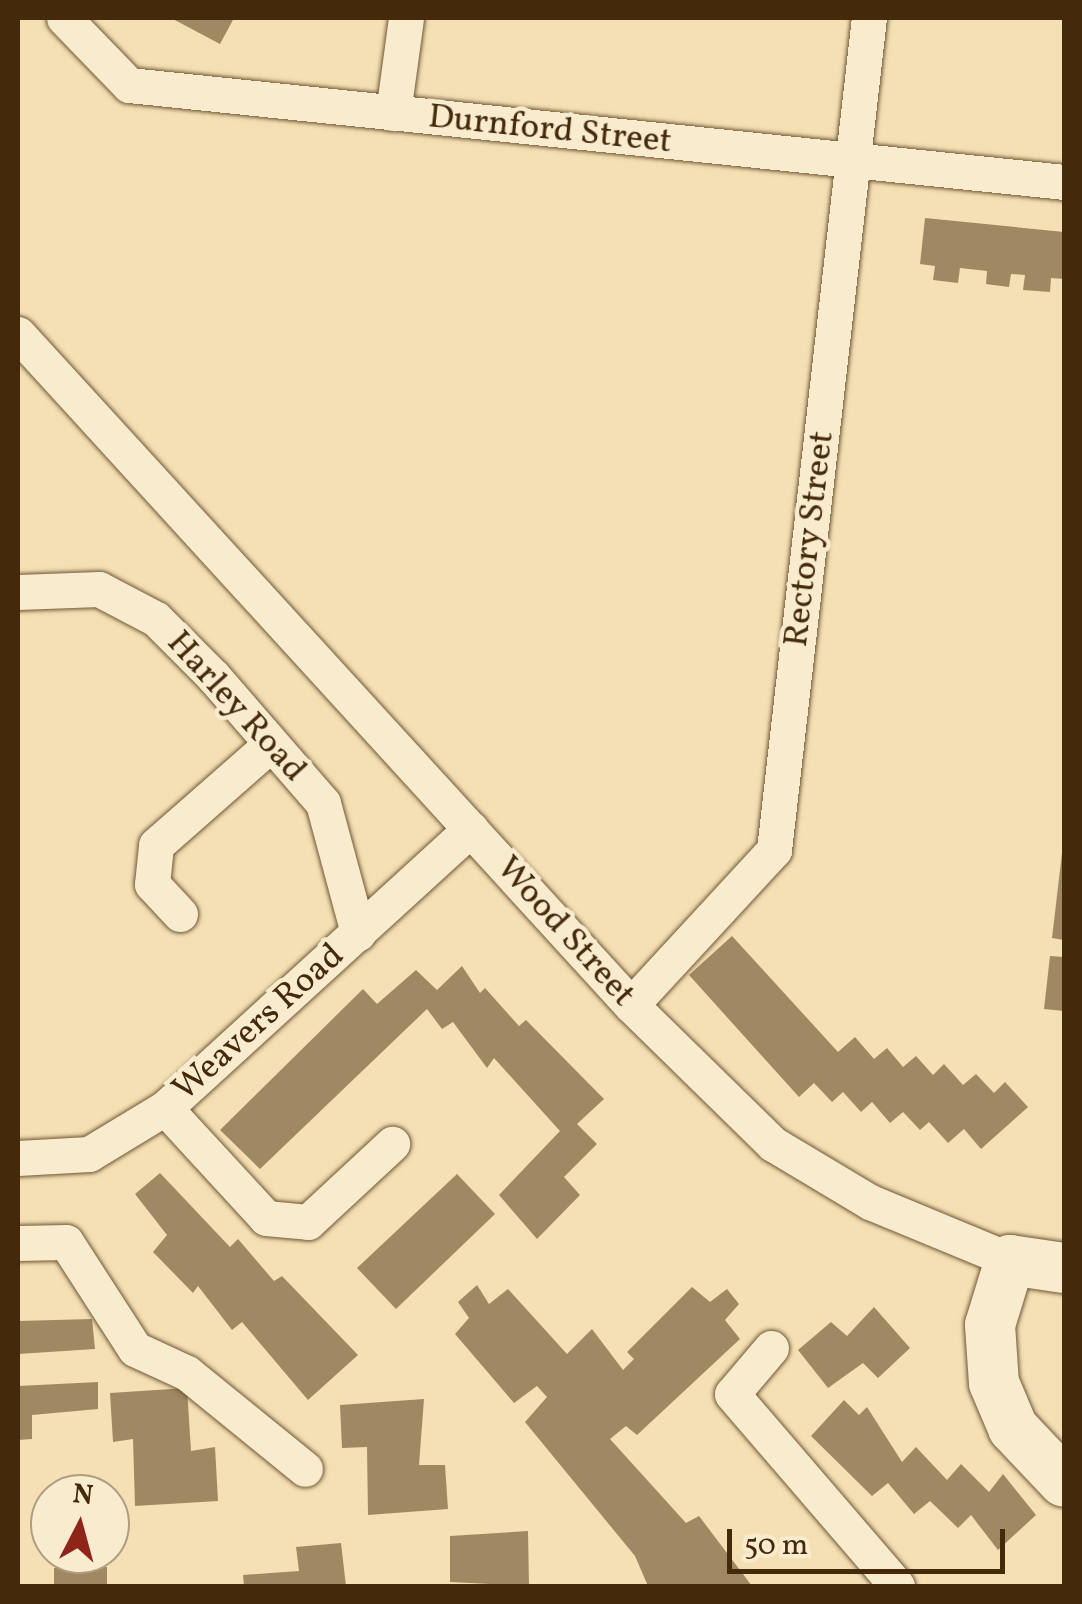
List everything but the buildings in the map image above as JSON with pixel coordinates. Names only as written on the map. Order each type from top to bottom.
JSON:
[{"type":"street","name":"Durnford Street","points":[[64,18],[129,86],[1064,182]]},
{"type":"street","points":[[393,113],[406,18]]},
{"type":"street","name":"Rectory Street","points":[[631,1005],[774,850],[870,18]]},
{"type":"street","name":"Wood Street","points":[[18,334],[631,1005],[772,1144],[870,1202],[1010,1260]]},
{"type":"street","name":"Harley Road","points":[[18,592],[100,589],[156,618],[323,802],[358,934]]},
{"type":"street","points":[[180,914],[152,884],[156,844],[270,746]]},
{"type":"street","name":"Weavers Road","points":[[18,1158],[89,1154],[165,1108],[471,828]]},
{"type":"street","points":[[165,1108],[266,1218],[308,1222],[392,1144]]},
{"type":"street","points":[[18,1244],[66,1242],[134,1349],[187,1372],[305,1469]]},
{"type":"street","points":[[1064,1268],[1010,1260],[990,1325],[994,1384],[1014,1428],[1064,1482]]},
{"type":"street","points":[[772,1348],[732,1394],[897,1586]]}]
